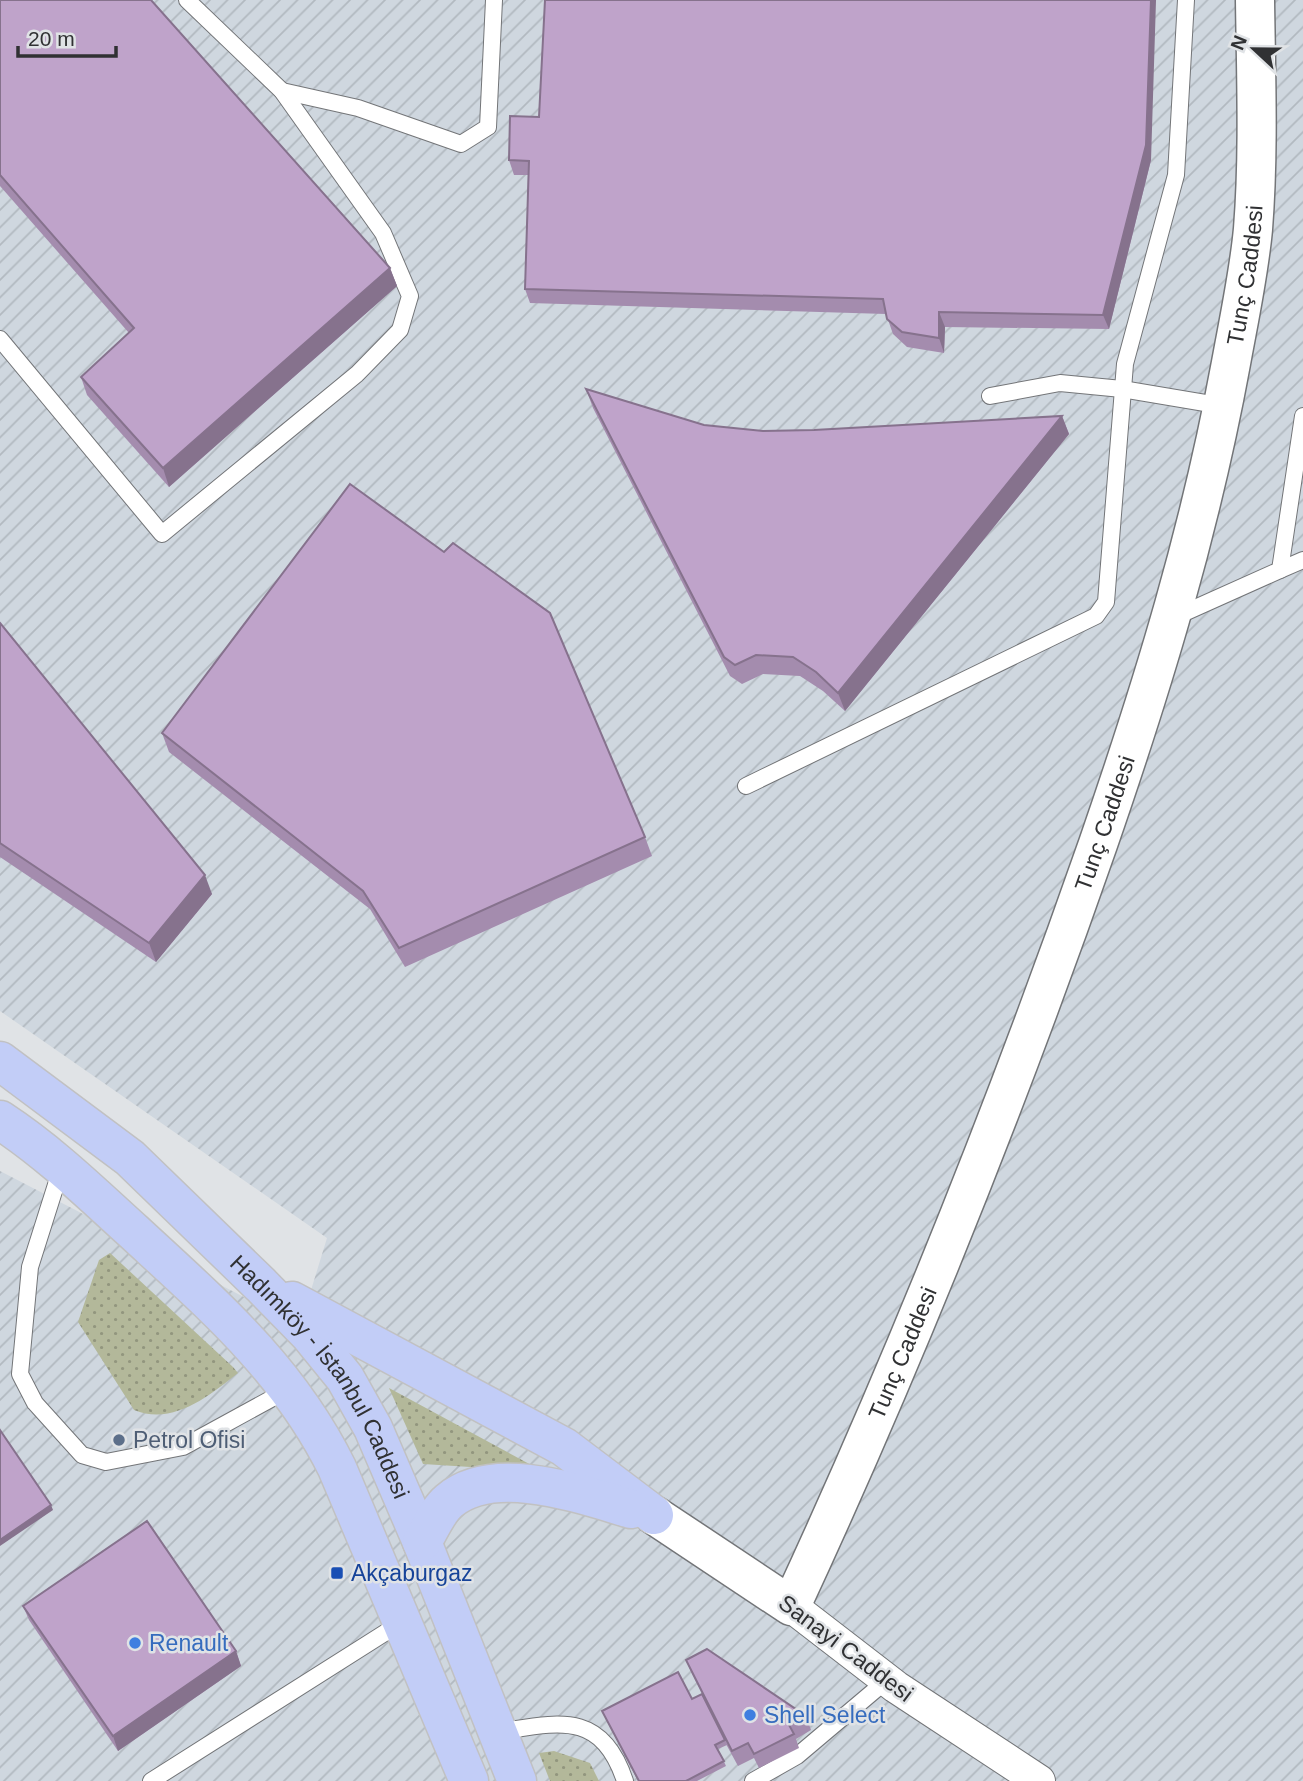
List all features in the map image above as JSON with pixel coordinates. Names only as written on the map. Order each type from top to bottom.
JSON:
[{"type":"main road","name":"Tunç Caddesi","points":[[791,1606],[855,1468],[1054,970],[1173,618],[1210,478],[1253,229],[1255,0]]},
{"type":"main road","name":"Hadımköy - İstanbul Caddesi","points":[[0,1061],[130,1158],[310,1335],[345,1378],[373,1429],[422,1542],[517,1781]]},
{"type":"main road","name":"Hadımköy - İstanbul Caddesi","points":[[0,1120],[62,1167],[195,1288],[290,1388],[317,1427],[337,1468],[469,1781]]},
{"type":"main road","points":[[261,1285],[564,1447],[654,1516]]},
{"type":"main road","points":[[422,1542],[447,1502],[475,1485],[554,1486],[654,1516]]},
{"type":"main road","name":"Sanayi Caddesi","points":[[654,1516],[791,1606]]},
{"type":"street","name":"Sanayi Caddesi","points":[[791,1606],[887,1680],[1039,1781]]},
{"type":"lane","points":[[0,339],[162,534],[357,374],[400,330],[411,296],[383,233],[282,91],[187,0]]},
{"type":"lane","points":[[282,91],[358,108],[461,144],[488,127],[494,0]]},
{"type":"lane","points":[[746,786],[1096,616],[1106,602],[1125,364],[1176,175],[1181,140],[1186,0]]},
{"type":"lane","points":[[990,396],[1060,383],[1122,389],[1223,406]]},
{"type":"lane","points":[[1280,570],[1303,416]]},
{"type":"lane","points":[[1173,618],[1303,560]]},
{"type":"lane","points":[[62,1167],[30,1267],[20,1374],[35,1403],[82,1455],[106,1462],[183,1447],[290,1388]]},
{"type":"lane","points":[[151,1781],[402,1622]]},
{"type":"lane","points":[[753,1781],[797,1756],[887,1680]]},
{"type":"lane","points":[[497,1732],[575,1723],[602,1739],[621,1768],[625,1781]]},
{"type":"shaded area","points":[[0,0],[1303,0],[1303,1781],[0,1781],[0,1171],[300,1326],[327,1238],[0,1011]]},
{"type":"green space","points":[[110,1253],[238,1373],[203,1399],[176,1411],[148,1414],[134,1410],[78,1322],[99,1260]]},
{"type":"green space","points":[[389,1388],[533,1466],[532,1471],[423,1464]]},
{"type":"green space","points":[[554,1751],[590,1763],[599,1781],[550,1781],[539,1753]]},
{"type":"building","points":[[0,0],[151,0],[390,268],[163,468],[81,377],[134,328],[0,175]]},
{"type":"building","points":[[545,0],[1151,0],[1146,145],[1103,315],[939,312],[939,338],[902,332],[887,319],[883,299],[525,289],[529,161],[509,160],[510,116],[539,117]]},
{"type":"building","points":[[586,389],[704,425],[763,431],[1062,416],[838,693],[816,672],[793,657],[756,655],[735,665],[724,657]]},
{"type":"building","points":[[350,484],[444,552],[453,543],[550,613],[645,837],[399,948],[363,891],[162,733]]},
{"type":"building","points":[[0,623],[205,875],[149,943],[0,843]]},
{"type":"building","points":[[0,1430],[51,1505],[0,1540]]},
{"type":"building","name":"Renault","points":[[147,1521],[236,1651],[113,1736],[23,1606]]},
{"type":"building","name":"Shell Select","points":[[707,1649],[806,1716],[789,1725],[794,1734],[754,1754],[748,1743],[732,1751],[686,1660]]},
{"type":"building","points":[[678,1672],[692,1699],[702,1694],[725,1740],[715,1745],[724,1761],[686,1781],[639,1781],[602,1711]]},
{"type":"place","name":"Petrol Ofisi","points":[[119,1440]]},
{"type":"place","name":"Akçaburgaz","points":[[337,1573]]},
{"type":"place","name":"Renault","points":[[135,1643]]},
{"type":"place","name":"Shell Select","points":[[750,1715]]}]
